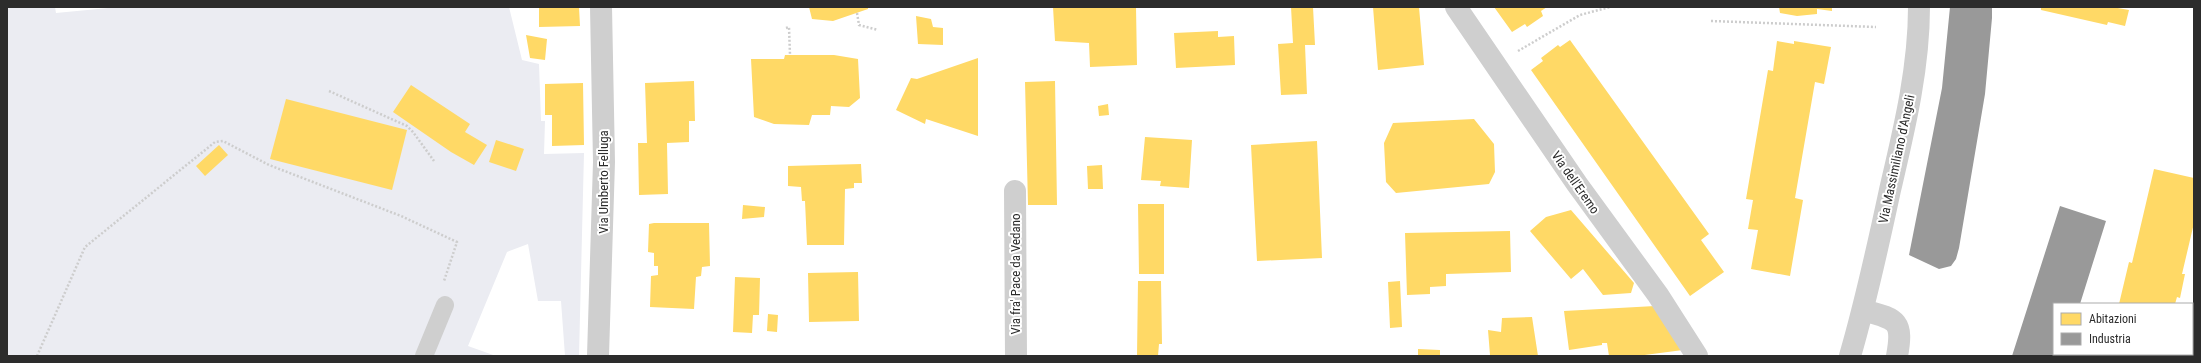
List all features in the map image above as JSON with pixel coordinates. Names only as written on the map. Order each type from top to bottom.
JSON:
[{"type":"street","name":"Via Umberto Felluga","points":[[598,356],[604,162],[601,7]]},
{"type":"street","name":"Via dell'Eremo","points":[[1456,7],[1577,184],[1658,295],[1697,356]]},
{"type":"street","name":"Via Massimiliano d'Angeli","points":[[1863,310],[1908,110],[1919,29],[1919,7]]},
{"type":"street","name":"Via fra' Pace da Vedano","points":[[1015,191],[1016,356]]},
{"type":"street","points":[[1850,356],[1863,310],[1891,318],[1898,327],[1900,341],[1897,356]]},
{"type":"lane","points":[[424,356],[445,305]]},
{"type":"path","points":[[1495,65],[1580,15],[1610,7]]},
{"type":"path","points":[[857,13],[859,24],[878,30]]},
{"type":"path","points":[[1711,21],[1876,27]]},
{"type":"path","points":[[786,28],[789,27],[790,55]]},
{"type":"path","points":[[329,91],[407,126],[434,161]]},
{"type":"path","points":[[37,356],[85,247],[215,142],[223,141],[269,165],[401,216],[457,242],[441,289],[445,305]]},
{"type":"shaded area","points":[[7,7],[55,7],[56,13],[119,7],[509,7],[522,60],[539,64],[541,121],[545,121],[544,154],[584,153],[579,356],[565,356],[561,301],[538,301],[528,244],[507,252],[468,346],[496,356],[7,356]]},
{"type":"building: Abitazioni","points":[[539,7],[579,7],[580,26],[539,27]]},
{"type":"building: Abitazioni","points":[[809,7],[868,7],[868,9],[833,21],[812,19]]},
{"type":"building: Abitazioni","points":[[1053,7],[1136,7],[1137,65],[1090,67],[1089,43],[1055,41]]},
{"type":"building: Abitazioni","points":[[1291,7],[1313,7],[1315,45],[1305,45],[1307,94],[1281,95],[1278,44],[1293,43]]},
{"type":"building: Abitazioni","points":[[1373,7],[1419,7],[1424,65],[1378,70]]},
{"type":"building: Abitazioni","points":[[1494,7],[1547,7],[1541,11],[1543,16],[1527,27],[1525,24],[1512,32]]},
{"type":"building: Abitazioni","points":[[1779,7],[1832,7],[1832,11],[1817,9],[1817,14],[1797,16],[1780,13]]},
{"type":"building: Abitazioni","points":[[2041,7],[2112,7],[2129,10],[2125,26],[2108,22],[2107,25],[2041,10]]},
{"type":"building: Abitazioni","points":[[916,16],[931,19],[933,27],[943,28],[943,45],[918,44]]},
{"type":"building: Abitazioni","points":[[1218,31],[1218,37],[1234,36],[1235,65],[1176,68],[1174,33]]},
{"type":"building: Abitazioni","points":[[526,35],[547,39],[545,60],[530,58]]},
{"type":"building: Abitazioni","points":[[1570,40],[1709,234],[1701,240],[1724,272],[1690,296],[1531,70],[1543,61],[1541,58],[1558,45],[1560,47]]},
{"type":"building: Abitazioni","points":[[1777,41],[1794,44],[1794,41],[1831,47],[1824,84],[1815,82],[1795,198],[1803,200],[1790,276],[1751,269],[1758,230],[1748,229],[1753,200],[1746,199],[1768,70],[1773,71]]},
{"type":"building: Abitazioni","points":[[785,55],[834,55],[858,59],[860,98],[849,107],[831,106],[830,115],[812,115],[809,125],[774,124],[754,117],[751,59],[784,59]]},
{"type":"building: Abitazioni","points":[[978,58],[978,136],[926,119],[925,124],[896,110],[911,78],[917,79]]},
{"type":"building: Abitazioni","points":[[694,81],[695,121],[689,121],[689,142],[667,143],[668,194],[639,195],[638,143],[647,143],[645,83]]},
{"type":"building: Abitazioni","points":[[1055,81],[1057,205],[1028,205],[1025,82]]},
{"type":"building: Abitazioni","points":[[583,83],[584,145],[552,146],[552,115],[545,115],[545,84]]},
{"type":"building: Abitazioni","points":[[411,85],[470,124],[465,132],[487,145],[474,165],[451,152],[393,112]]},
{"type":"building: Abitazioni","points":[[286,99],[407,130],[392,190],[270,159]]},
{"type":"building: Abitazioni","points":[[1108,104],[1109,115],[1099,116],[1098,106]]},
{"type":"building: Abitazioni","points":[[1474,119],[1494,144],[1495,172],[1489,184],[1396,193],[1386,182],[1384,143],[1393,123]]},
{"type":"building: Abitazioni","points":[[1145,137],[1192,140],[1189,188],[1160,186],[1161,181],[1141,180]]},
{"type":"building: Abitazioni","points":[[496,140],[524,149],[516,171],[489,162]]},
{"type":"building: Abitazioni","points":[[1317,141],[1322,258],[1257,261],[1251,145]]},
{"type":"building: Abitazioni","points":[[219,145],[228,155],[205,176],[196,166]]},
{"type":"building: Abitazioni","points":[[861,164],[862,183],[854,183],[854,188],[845,189],[844,245],[807,245],[805,201],[802,201],[801,187],[788,186],[788,166]]},
{"type":"building: Abitazioni","points":[[1102,165],[1103,189],[1088,189],[1087,166]]},
{"type":"building: Abitazioni","points":[[2154,169],[2194,178],[2194,223],[2182,274],[2185,274],[2180,298],[2177,297],[2175,303],[2119,303],[2129,262],[2132,263]]},
{"type":"building: Abitazioni","points":[[1138,204],[1164,204],[1164,274],[1139,274]]},
{"type":"building: Abitazioni","points":[[743,205],[765,207],[764,217],[742,219]]},
{"type":"building: Abitazioni","points":[[1571,210],[1634,283],[1631,293],[1603,295],[1583,269],[1571,279],[1530,231],[1546,217]]},
{"type":"building: Abitazioni","points":[[709,223],[710,266],[702,267],[701,276],[696,277],[694,309],[650,307],[651,276],[658,275],[658,266],[654,266],[654,253],[648,252],[649,224]]},
{"type":"building: Abitazioni","points":[[1510,231],[1511,272],[1446,274],[1446,286],[1430,287],[1430,294],[1407,295],[1405,233]]},
{"type":"building: Abitazioni","points":[[858,272],[859,321],[809,322],[808,273]]},
{"type":"building: Abitazioni","points":[[735,277],[760,278],[759,315],[753,315],[752,333],[733,332]]},
{"type":"building: Abitazioni","points":[[1138,281],[1161,281],[1162,344],[1159,344],[1158,356],[1137,356]]},
{"type":"building: Abitazioni","points":[[1400,281],[1402,327],[1390,328],[1388,282]]},
{"type":"building: Abitazioni","points":[[1655,306],[1683,350],[1637,356],[1609,356],[1607,343],[1602,343],[1602,345],[1569,350],[1564,311]]},
{"type":"building: Abitazioni","points":[[768,314],[778,315],[777,332],[767,331]]},
{"type":"building: Abitazioni","points":[[1532,317],[1538,356],[1490,355],[1488,330],[1501,332],[1502,318]]},
{"type":"building: Abitazioni","points":[[1418,349],[1440,350],[1440,356],[1418,356]]},
{"type":"building: Abitazioni","points":[[2108,355],[2164,355],[2163,356]]},
{"type":"building: Industria","points":[[1950,7],[1992,7],[1992,18],[1985,94],[1959,248],[1956,259],[1951,266],[1939,269],[1909,255],[1942,88]]},
{"type":"building: Industria","points":[[2060,206],[2106,221],[2080,303],[2053,303],[2053,355],[2063,356],[2012,356]]}]
